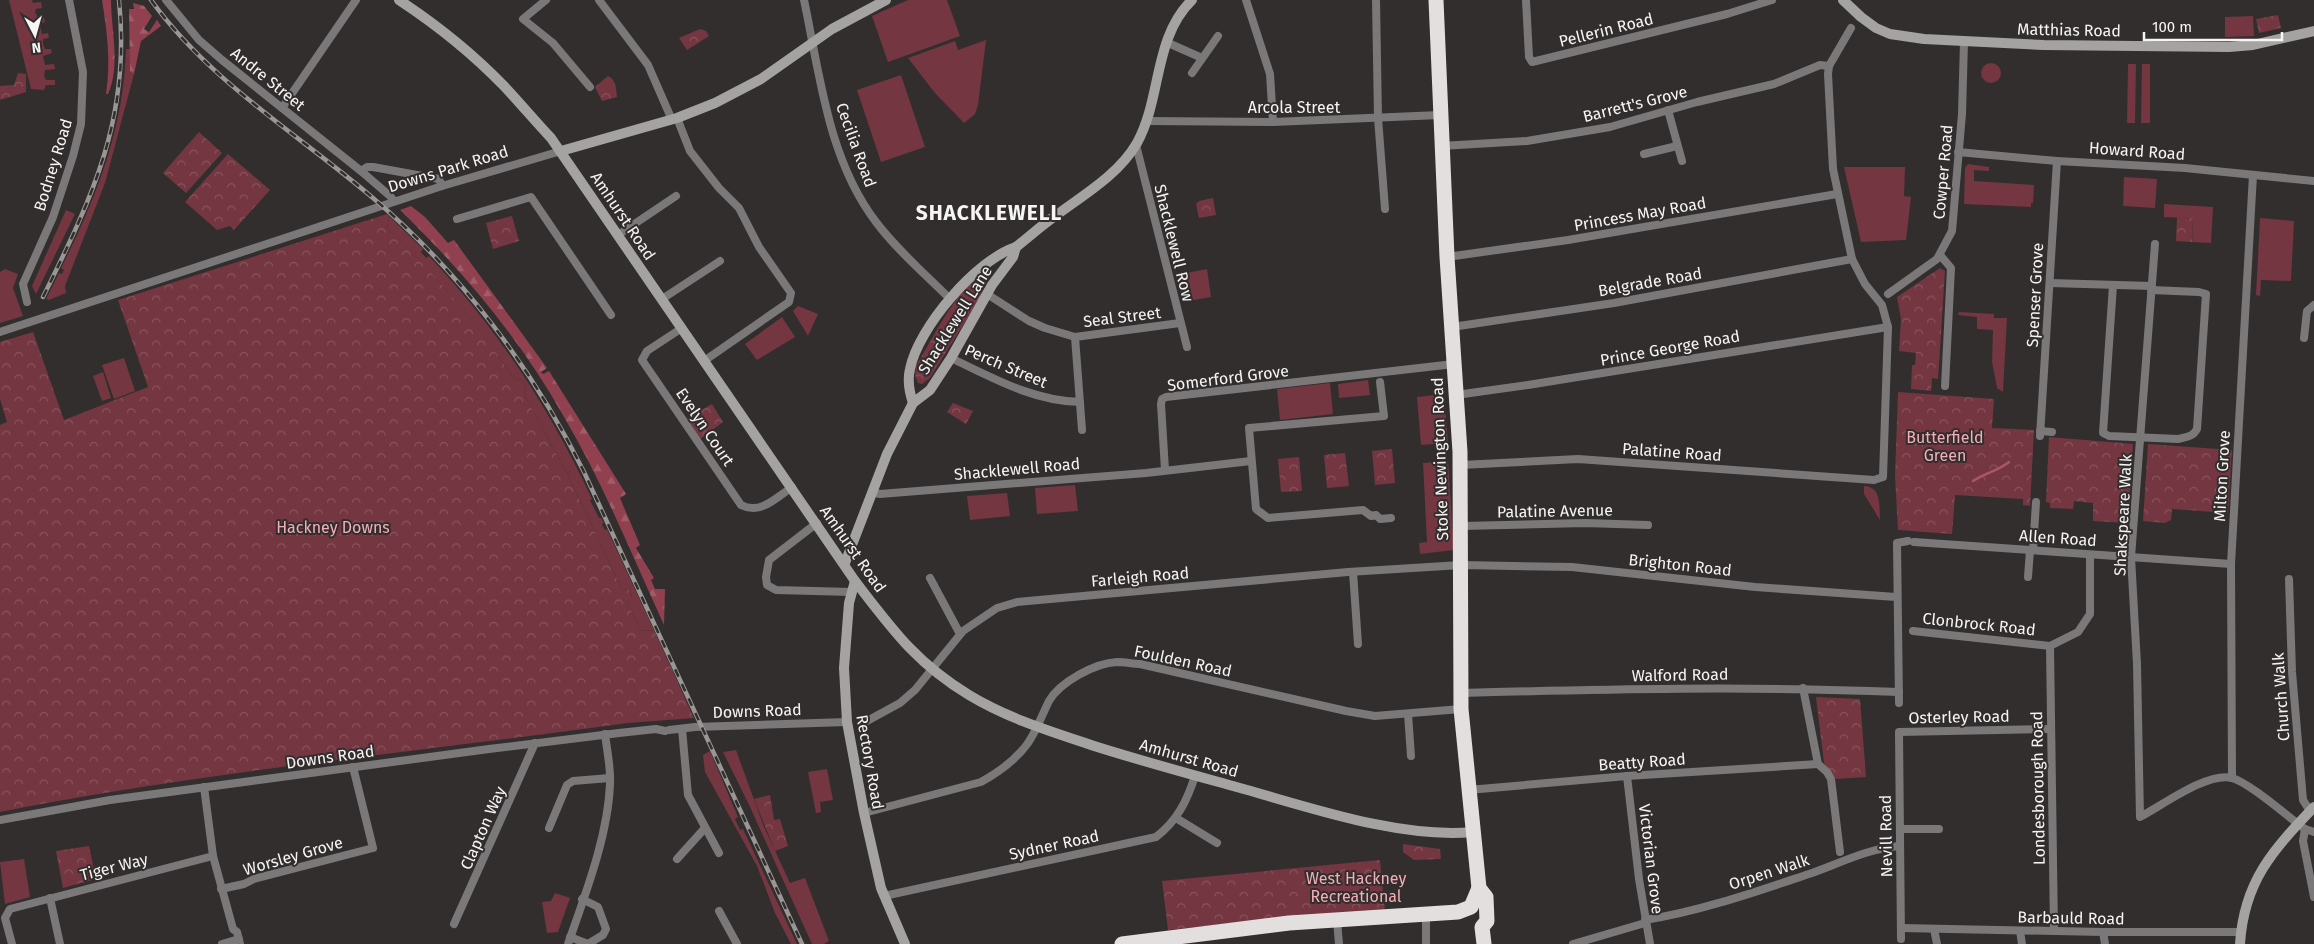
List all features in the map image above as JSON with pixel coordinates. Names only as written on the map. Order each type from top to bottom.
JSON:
[{"type":"highway","name":"Stoke Newington Road","points":[[1436,0],[1446,257],[1461,465],[1461,709],[1479,888],[1486,897],[1484,944]]},
{"type":"highway","points":[[1122,944],[1191,938],[1336,920],[1426,916],[1458,912],[1471,907],[1479,888]]},
{"type":"highway","points":[[1458,912],[1474,919],[1484,920]]},
{"type":"street","name":"Bodney Road","points":[[26,302],[23,284],[53,217],[82,124],[83,72],[69,0]]},
{"type":"street","name":"Andre Street","points":[[166,0],[199,40],[361,171],[394,201]]},
{"type":"street","points":[[282,108],[356,0]]},
{"type":"street","name":"Amhurst Road","points":[[399,0],[474,57],[535,119],[561,151],[845,563],[855,581],[905,645],[932,670],[982,702],[1037,728],[1195,776],[1377,824],[1433,834],[1473,832]]},
{"type":"street","points":[[546,0],[523,19],[553,43],[590,87]]},
{"type":"street","points":[[599,0],[648,65],[675,119],[686,146],[719,188],[739,208],[759,247],[791,293],[789,302],[704,361]]},
{"type":"street","name":"Cecilia Road","points":[[804,0],[820,83],[836,140],[855,188],[876,222],[950,299]]},
{"type":"street","name":"Downs Park Road","points":[[0,332],[394,201],[675,119],[715,103],[761,80],[843,22],[886,0]]},
{"type":"street","name":"Shacklewell Lane","points":[[913,403],[908,382],[915,351],[950,299],[975,272],[1005,250],[1016,247],[1114,171],[1136,145],[1148,121],[1166,42],[1172,28],[1191,0]]},
{"type":"street","points":[[1246,0],[1270,74],[1272,122]]},
{"type":"street","points":[[1376,0],[1378,118],[1385,210]]},
{"type":"street","name":"Pellerin Road","points":[[1526,0],[1529,57],[1532,62],[1713,17],[1772,0]]},
{"type":"street","name":"Matthias Road","points":[[1843,0],[1858,15],[1876,28],[1890,34],[1938,41],[2068,46],[2229,47],[2252,45],[2314,31]]},
{"type":"street","points":[[1829,66],[1851,28]]},
{"type":"street","points":[[1192,73],[1218,36]]},
{"type":"street","points":[[1166,42],[1202,58]]},
{"type":"street","name":"Cowper Road","points":[[1940,255],[1953,225],[1962,102],[1964,42]]},
{"type":"street","name":"Barrett's Grove","points":[[1441,146],[1527,141],[1610,127],[1668,110],[1774,84],[1820,65],[1829,66]]},
{"type":"street","name":"Palatine Road","points":[[1461,465],[1578,459],[1882,477],[1888,326],[1882,305],[1865,284],[1852,259],[1837,194],[1832,160],[1829,66]]},
{"type":"street","points":[[1668,110],[1682,161]]},
{"type":"street","name":"Arcola Street","points":[[1148,121],[1272,122],[1440,115]]},
{"type":"street","name":"Shacklewell Row","points":[[1136,145],[1187,347]]},
{"type":"street","points":[[1644,154],[1677,146]]},
{"type":"street","name":"Howard Road","points":[[1958,152],[2057,161],[2168,166],[2314,181]]},
{"type":"street","name":"Spenser Grove","points":[[2052,432],[2040,434],[2057,161]]},
{"type":"street","points":[[361,171],[368,167],[373,167],[433,177],[439,179],[442,186]]},
{"type":"street","name":"Milton Grove","points":[[2232,778],[2231,564],[2253,175]]},
{"type":"street","name":"Princess May Road","points":[[1446,257],[1568,240],[1837,194]]},
{"type":"street","points":[[618,235],[676,196]]},
{"type":"street","points":[[457,219],[531,197],[611,315]]},
{"type":"street","name":"Shakspeare Walk","points":[[2154,244],[2131,557],[2137,664],[2140,817],[2208,780],[2222,777],[2232,778]]},
{"type":"street","name":"Shacklewell Lane","points":[[845,563],[887,454],[913,403],[930,390],[951,358],[989,291],[1012,257],[1016,247]]},
{"type":"street","points":[[1888,294],[1930,265],[1940,255],[1952,268],[1945,386]]},
{"type":"street","name":"Belgrade Road","points":[[1452,327],[1614,302],[1852,259]]},
{"type":"street","points":[[662,299],[720,261]]},
{"type":"street","points":[[975,272],[986,278],[989,291]]},
{"type":"street","points":[[2050,283],[2114,285],[2206,294],[2197,429],[2192,435],[2178,439],[2109,436],[2103,433],[2114,285]]},
{"type":"street","name":"Seal Street","points":[[989,291],[1029,321],[1074,337],[1180,323]]},
{"type":"street","points":[[2304,338],[2307,311],[2314,306]]},
{"type":"street","name":"Prince George Road","points":[[1456,395],[1888,326]]},
{"type":"street","name":"Evelyn Court","points":[[682,328],[647,351],[642,360],[741,505],[749,509],[758,509],[792,488]]},
{"type":"street","points":[[1074,337],[1082,430]]},
{"type":"street","name":"Perch Street","points":[[951,358],[1029,394],[1061,402],[1080,402]]},
{"type":"street","name":"Somerford Grove","points":[[1165,470],[1161,404],[1162,399],[1166,397],[1454,364]]},
{"type":"street","points":[[908,382],[917,388],[930,390]]},
{"type":"street","points":[[1380,382],[1384,416],[1249,428],[1251,461],[1256,509],[1268,518],[1363,510],[1371,516],[1376,515],[1380,519],[1391,518]]},
{"type":"street","points":[[1165,470],[1251,461]]},
{"type":"street","name":"Shacklewell Road","points":[[872,492],[896,493],[1165,470]]},
{"type":"street","points":[[2028,577],[2036,502]]},
{"type":"street","points":[[817,523],[769,560],[766,577],[767,586],[776,590],[851,592]]},
{"type":"street","name":"Palatine Avenue","points":[[1462,526],[1585,523],[1648,525]]},
{"type":"street","name":"Allen Road","points":[[1896,597],[1897,543],[1911,542],[2231,564]]},
{"type":"street","name":"Clonbrock Road","points":[[1913,631],[2050,646],[2078,632],[2090,614],[2090,554]]},
{"type":"street","name":"Farleigh Road","points":[[867,721],[900,703],[915,690],[960,634],[981,617],[998,608],[1017,602],[1353,572],[1461,565]]},
{"type":"street","name":"Brighton Road","points":[[1461,565],[1572,567],[1755,587],[1896,597]]},
{"type":"street","points":[[1353,572],[1358,644]]},
{"type":"street","points":[[930,578],[960,634]]},
{"type":"street","name":"Church Walk","points":[[2289,579],[2292,672],[2303,800],[2312,809]]},
{"type":"street","name":"Rectory Road","points":[[855,581],[851,592],[844,668],[847,722],[864,813],[884,896],[905,944]]},
{"type":"street","points":[[1896,597],[1899,703]]},
{"type":"street","name":"Londesborough Road","points":[[2050,646],[2054,931]]},
{"type":"street","name":"Foulden Road","points":[[864,813],[981,782],[998,773],[1015,758],[1037,728],[1050,700],[1066,684],[1080,674],[1098,666],[1117,662],[1140,664],[1375,716],[1461,709]]},
{"type":"street","points":[[1803,688],[1818,764],[1827,772],[1831,779],[1840,852]]},
{"type":"street","name":"Walford Road","points":[[1461,693],[1803,688],[1899,692]]},
{"type":"street","points":[[1408,714],[1411,756]]},
{"type":"street","name":"Downs Road","points":[[0,820],[43,811],[204,787],[605,734],[656,729],[682,730],[695,727],[847,722]]},
{"type":"street","name":"Osterley Road","points":[[1899,732],[2050,729]]},
{"type":"street","points":[[682,730],[688,795],[719,853]]},
{"type":"street","name":"Nevill Road","points":[[1899,732],[1901,939]]},
{"type":"street","points":[[582,899],[598,907],[606,929],[603,935],[588,944],[569,941],[582,899],[602,835],[610,778],[605,734]]},
{"type":"street","name":"Clapton Way","points":[[454,924],[535,743]]},
{"type":"street","name":"Beatty Road","points":[[1468,790],[1627,776],[1818,764]]},
{"type":"street","name":"Worsley Grove","points":[[222,888],[244,884],[254,879],[373,848],[353,768]]},
{"type":"street","name":"Sydner Road","points":[[884,896],[1156,837],[1176,818],[1189,795],[1195,776]]},
{"type":"street","name":"Victorian Grove","points":[[1627,776],[1645,922],[1650,944]]},
{"type":"street","points":[[549,828],[567,785],[573,781],[610,778]]},
{"type":"street","points":[[2232,778],[2241,782],[2301,827],[2314,832]]},
{"type":"street","points":[[204,787],[213,856],[233,929],[237,932],[240,942],[222,944]]},
{"type":"street","points":[[2240,944],[2249,895],[2256,879],[2275,848],[2301,827],[2312,809]]},
{"type":"street","points":[[1176,818],[1217,843]]},
{"type":"street","points":[[2301,827],[2314,898]]},
{"type":"street","points":[[677,859],[705,828]]},
{"type":"street","points":[[1900,829],[1939,829]]},
{"type":"street","name":"Orpen Walk","points":[[1573,944],[1645,922],[1683,914],[1852,858],[1900,846]]},
{"type":"street","name":"Tiger Way","points":[[12,944],[6,915],[10,909],[213,856]]},
{"type":"street","points":[[50,898],[60,944]]},
{"type":"street","points":[[719,911],[737,944]]},
{"type":"street","points":[[1426,916],[1426,944]]},
{"type":"street","points":[[1336,920],[1338,944]]},
{"type":"street","name":"Barbauld Road","points":[[1901,928],[2103,932],[2241,932]]},
{"type":"street","points":[[1934,929],[1936,944]]},
{"type":"street","points":[[2020,931],[2022,944]]},
{"type":"street","points":[[2103,932],[2105,944]]},
{"type":"green space","points":[[9,0],[41,2],[42,8],[36,9],[35,12],[38,18],[44,17],[45,22],[40,24],[42,34],[48,33],[49,38],[43,39],[43,44],[45,49],[51,49],[52,53],[43,56],[45,65],[54,64],[55,69],[45,70],[44,76],[46,80],[55,80],[55,85],[46,85],[44,90],[31,89]]},
{"type":"green space","points":[[102,0],[111,0],[115,60],[112,83],[108,94],[106,94],[108,47]]},
{"type":"green space","points":[[908,0],[947,0],[960,36],[888,62],[872,16]]},
{"type":"green space","points":[[133,3],[144,6],[152,16],[144,29],[149,32],[157,20],[161,26],[141,41],[134,74],[130,72],[129,9],[134,9]]},
{"type":"green space","points":[[2278,15],[2281,28],[2259,33],[2256,19]]},
{"type":"green space","points":[[2253,16],[2254,36],[2225,37],[2225,17]]},
{"type":"green space","points":[[700,29],[706,31],[709,36],[687,50],[679,38]]},
{"type":"green space","points":[[986,40],[978,105],[975,114],[964,123],[935,93],[908,58],[955,41],[958,50]]},
{"type":"green space","points":[[126,49],[130,49],[130,72],[134,74],[105,183],[65,286],[66,293],[49,300],[46,299],[59,273],[62,274],[64,270],[61,268],[86,216],[106,162],[120,107]]},
{"type":"green space","points":[[1987,63],[1995,63],[2001,69],[2001,77],[1995,83],[1987,83],[1981,77],[1981,69]]},
{"type":"green space","points":[[2128,64],[2136,64],[2135,123],[2127,123]]},
{"type":"green space","points":[[2142,64],[2150,64],[2150,123],[2141,123]]},
{"type":"green space","points":[[18,73],[26,74],[26,92],[0,100],[0,86],[14,85]]},
{"type":"green space","points":[[901,75],[925,147],[881,162],[857,90]]},
{"type":"green space","points":[[608,76],[614,82],[617,97],[602,101],[595,87]]},
{"type":"green space","points":[[199,132],[222,153],[186,193],[163,173]]},
{"type":"green space","points":[[228,154],[270,190],[234,230],[230,226],[217,230],[185,202]]},
{"type":"green space","points":[[1968,164],[1989,167],[1989,171],[1974,170],[1974,181],[2034,185],[2031,207],[1964,204],[1965,168]]},
{"type":"green space","points":[[1844,167],[1905,167],[1904,196],[1911,197],[1906,240],[1861,242]]},
{"type":"green space","points":[[2124,177],[2157,179],[2155,208],[2123,206]]},
{"type":"green space","points":[[1213,198],[1216,215],[1199,218],[1196,204],[1199,201]]},
{"type":"green space","points":[[2164,204],[2213,207],[2211,243],[2192,242],[2193,218],[2164,217]]},
{"type":"green space","points":[[411,206],[425,217],[448,243],[454,240],[547,368],[541,372],[543,374],[549,371],[626,494],[620,498],[640,545],[636,548],[654,578],[651,580],[655,589],[665,589],[664,625],[592,468],[547,388],[490,308],[446,257],[400,210]]},
{"type":"green space","points":[[66,210],[75,214],[36,294],[32,286]]},
{"type":"green space","name":"Hackney Downs","points":[[387,214],[389,216],[387,228],[455,300],[486,339],[514,379],[522,380],[526,386],[524,394],[567,473],[622,589],[629,590],[632,597],[627,602],[641,631],[654,630],[694,718],[628,723],[235,773],[0,812],[0,425],[7,422],[0,399],[0,342],[33,332],[64,420],[148,387],[118,300]]},
{"type":"green space","points":[[389,216],[423,249],[421,252],[426,258],[429,256],[454,283],[499,341],[540,402],[576,466],[592,499],[590,500],[599,518],[604,523],[602,524],[605,530],[607,529],[654,630],[641,631],[627,602],[632,596],[629,590],[622,589],[567,473],[524,394],[526,386],[522,380],[514,379],[455,300],[387,228]]},
{"type":"green space","points":[[512,216],[519,241],[493,249],[486,223]]},
{"type":"green space","points":[[2177,217],[2193,218],[2192,242],[2176,241]]},
{"type":"green space","points":[[2260,218],[2294,221],[2291,281],[2261,280],[2260,296],[2256,295]]},
{"type":"green space","name":"Butterfield Green","points":[[1940,268],[1945,271],[1938,379],[1932,378],[1931,391],[1911,389],[1912,365],[1915,365],[1916,353],[1899,351],[1901,319],[1897,297]]},
{"type":"green space","points":[[5,269],[18,274],[13,288],[23,316],[0,323],[0,272]]},
{"type":"green space","points":[[1207,269],[1211,297],[1183,302],[1176,275]]},
{"type":"green space","points":[[975,281],[981,283],[983,293],[930,378],[922,384],[918,383],[915,375],[916,366],[951,307],[967,287]]},
{"type":"green space","points":[[798,306],[818,314],[808,336],[793,311]]},
{"type":"green space","points":[[1959,312],[1994,314],[1994,318],[2007,318],[2003,392],[1997,388],[1992,362],[1993,330],[1977,329],[1977,317],[1958,315]]},
{"type":"green space","points":[[782,317],[795,337],[757,360],[745,344]]},
{"type":"green space","points":[[124,358],[135,391],[114,399],[102,365]]},
{"type":"green space","points":[[103,372],[111,398],[102,401],[93,376]]},
{"type":"green space","points":[[1368,380],[1370,395],[1339,398],[1338,384]]},
{"type":"green space","points":[[1330,383],[1333,414],[1280,420],[1277,389]]},
{"type":"green space","name":"Butterfield Green","points":[[1898,392],[1994,399],[1992,428],[2034,430],[2030,506],[2023,505],[2023,499],[1955,495],[1952,534],[1898,530],[1895,476]]},
{"type":"green space","points":[[1444,394],[1448,443],[1421,445],[1417,397]]},
{"type":"green space","points":[[953,403],[973,411],[966,424],[947,412]]},
{"type":"green space","points":[[712,404],[723,422],[699,440],[685,420]]},
{"type":"green space","points":[[2049,437],[2133,444],[2128,523],[2093,521],[2093,503],[2074,501],[2073,509],[2050,508],[2050,503],[2046,502]]},
{"type":"green space","points":[[2148,444],[2232,450],[2228,513],[2172,509],[2171,520],[2165,523],[2143,521]]},
{"type":"green space","points":[[1392,449],[1395,483],[1375,485],[1372,451]]},
{"type":"green space","points":[[1345,453],[1349,486],[1327,488],[1324,455]]},
{"type":"green space","points":[[1299,457],[1302,491],[1281,492],[1278,459]]},
{"type":"green space","points":[[1448,461],[1454,550],[1420,554],[1419,543],[1427,542],[1423,463]]},
{"type":"green space","points":[[1075,485],[1078,511],[1037,514],[1035,488]]},
{"type":"green space","points":[[1864,486],[1870,487],[1877,493],[1880,520],[1864,494]]},
{"type":"green space","points":[[1007,493],[1010,516],[970,520],[967,496]]},
{"type":"green space","points":[[1816,697],[1860,699],[1866,777],[1836,779],[1824,763]]},
{"type":"green space","points":[[736,750],[764,827],[790,883],[805,878],[829,941],[824,944],[812,944],[723,752]]},
{"type":"green space","points":[[710,751],[738,817],[735,819],[740,830],[743,829],[797,944],[791,944],[775,913],[757,866],[705,772],[703,755]]},
{"type":"green space","points":[[827,769],[833,800],[820,802],[821,812],[816,813],[808,772]]},
{"type":"green space","points":[[770,795],[774,820],[780,819],[788,846],[775,851],[754,799]]},
{"type":"green space","points":[[1403,844],[1440,849],[1441,859],[1414,860],[1403,852]]},
{"type":"green space","points":[[89,846],[96,879],[63,888],[56,851]]},
{"type":"green space","points":[[24,859],[30,897],[5,904],[0,862]]},
{"type":"green space","name":"West Hackney Recreational","points":[[1380,860],[1385,912],[1277,918],[1168,930],[1162,881]]},
{"type":"green space","points":[[555,893],[570,898],[558,932],[547,933],[542,902],[551,901]]},
{"type":"waterway","points":[[1973,481],[2009,462]]},
{"type":"railway","points":[[43,297],[78,224],[92,189],[113,119],[119,82],[121,42],[119,0]]},
{"type":"railway","points":[[151,0],[174,29],[227,81],[344,174],[405,227],[465,290],[518,360],[542,396],[584,472],[802,944]]},
{"type":"district","name":"SHACKLEWELL","points":[[989,213]]}]
